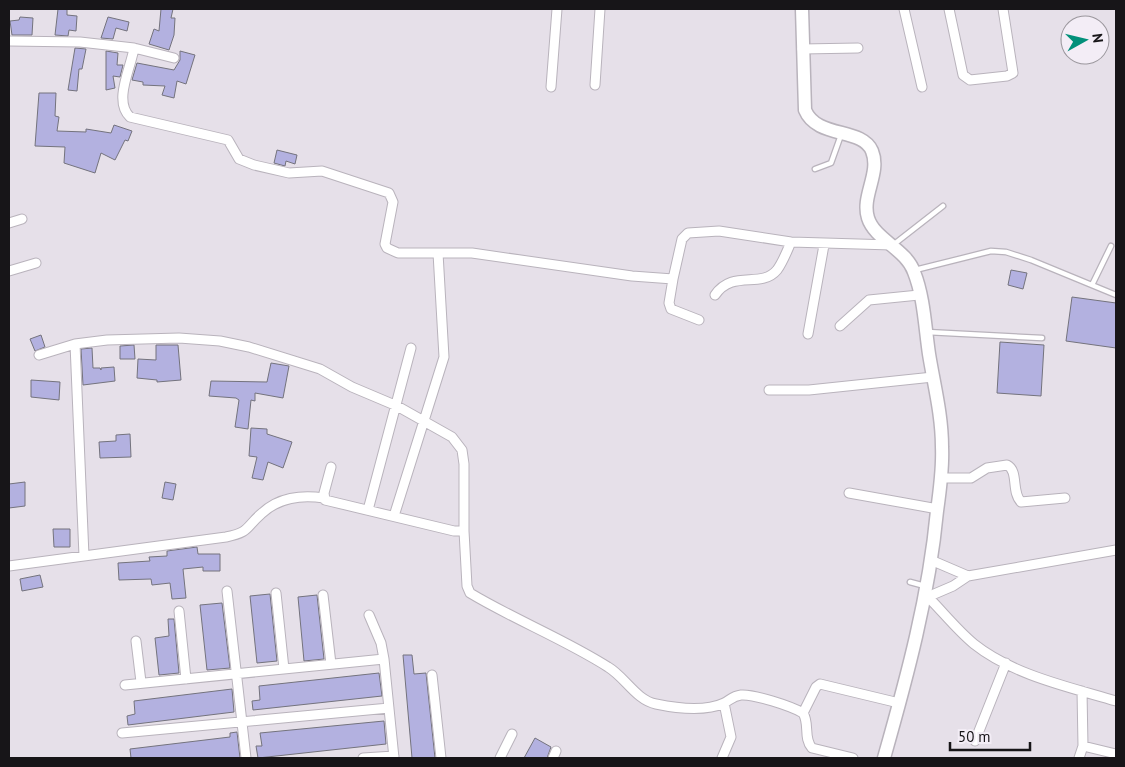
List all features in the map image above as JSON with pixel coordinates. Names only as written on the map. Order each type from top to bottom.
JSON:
[{"type":"street","points":[[551,87],[557,9]]},
{"type":"street","points":[[595,84],[600,9]]},
{"type":"street","points":[[802,9],[804,105],[807,115],[818,126],[865,142],[873,152],[875,167],[866,213],[871,225],[914,270],[942,431],[941,478],[933,561],[927,594],[884,758]]},
{"type":"street","points":[[904,9],[922,87]]},
{"type":"street","points":[[949,9],[963,75],[967,79],[976,80],[1008,76],[1013,73],[1003,9]]},
{"type":"street","points":[[9,41],[80,42],[134,48],[174,58]]},
{"type":"street","points":[[134,48],[124,90],[123,106],[130,117],[228,140],[239,160],[254,165],[289,173],[322,171],[389,193],[393,202],[385,244],[387,248],[398,253],[472,253],[632,276],[673,279]]},
{"type":"street","points":[[802,49],[858,48]]},
{"type":"street","points":[[9,223],[22,219]]},
{"type":"street","points":[[698,320],[671,309],[669,303],[682,239],[688,233],[732,232],[791,242],[824,245],[892,245]]},
{"type":"street","points":[[715,296],[729,282],[764,278],[772,275],[782,261],[791,242]]},
{"type":"street","points":[[808,334],[824,245]]},
{"type":"street","points":[[394,516],[414,447],[426,421],[444,357],[438,253]]},
{"type":"street","points":[[9,271],[36,263]]},
{"type":"street","points":[[840,326],[869,300],[919,295]]},
{"type":"street","points":[[38,355],[75,344],[107,340],[170,338],[220,341],[249,347],[320,369],[352,387],[397,406],[426,421],[452,437],[462,450],[467,586],[470,593],[611,668],[648,701],[655,704],[700,708],[724,703],[732,697],[744,695],[803,713]]},
{"type":"street","points":[[75,344],[84,556]]},
{"type":"street","points":[[368,510],[411,348]]},
{"type":"street","points":[[768,390],[810,390],[933,377]]},
{"type":"street","points":[[941,478],[971,478],[987,468],[1007,465],[1011,467],[1017,497],[1022,502],[1065,498]]},
{"type":"street","points":[[324,498],[331,468]]},
{"type":"street","points":[[849,493],[938,510]]},
{"type":"street","points":[[9,566],[241,534],[247,531],[262,512],[280,501],[309,496],[324,498],[330,502],[454,531],[464,531]]},
{"type":"street","points":[[927,594],[953,586],[968,576],[1116,550]]},
{"type":"street","points":[[933,561],[968,576]]},
{"type":"street","points":[[227,591],[246,758]]},
{"type":"street","points":[[276,594],[284,669]]},
{"type":"street","points":[[927,594],[973,643],[1006,663],[1082,691],[1116,701]]},
{"type":"street","points":[[323,595],[331,664]]},
{"type":"street","points":[[180,611],[186,679]]},
{"type":"street","points":[[363,758],[394,757],[382,642],[369,615]]},
{"type":"street","points":[[136,641],[141,682]]},
{"type":"street","points":[[125,685],[384,659]]},
{"type":"street","points":[[975,741],[1006,663]]},
{"type":"street","points":[[432,675],[441,758]]},
{"type":"street","points":[[853,758],[812,748],[807,740],[806,720],[803,713],[816,687],[820,684],[899,703]]},
{"type":"street","points":[[1079,758],[1084,746],[1082,691]]},
{"type":"street","points":[[722,758],[732,732],[724,703]]},
{"type":"street","points":[[122,733],[389,708]]},
{"type":"street","points":[[500,758],[512,734]]},
{"type":"street","points":[[1084,746],[1116,754]]},
{"type":"lane","points":[[815,169],[831,163],[842,134]]},
{"type":"lane","points":[[892,245],[943,206]]},
{"type":"lane","points":[[1092,285],[1111,246]]},
{"type":"lane","points":[[914,270],[991,251],[1006,252],[1031,260],[1116,295]]},
{"type":"lane","points":[[926,332],[1042,338]]},
{"type":"lane","points":[[910,582],[927,594]]},
{"type":"building","points":[[58,9],[67,9],[67,15],[77,16],[76,31],[69,30],[68,36],[55,35]]},
{"type":"building","points":[[161,9],[173,9],[171,18],[175,18],[174,35],[169,50],[149,44],[154,29],[159,31]]},
{"type":"building","points":[[20,17],[33,18],[32,35],[12,35],[10,21],[19,20]]},
{"type":"building","points":[[108,17],[129,22],[127,31],[116,28],[113,39],[101,38]]},
{"type":"building","points":[[75,48],[86,49],[82,69],[79,69],[77,91],[68,90]]},
{"type":"building","points":[[106,51],[118,53],[117,65],[123,65],[120,77],[113,76],[115,88],[106,90]]},
{"type":"building","points":[[180,51],[195,55],[186,84],[177,81],[174,98],[162,95],[165,86],[143,85],[143,82],[132,80],[137,63],[174,70],[180,60]]},
{"type":"building","points":[[39,93],[56,93],[55,116],[59,117],[57,131],[86,132],[86,129],[111,133],[114,125],[132,131],[128,141],[125,140],[115,160],[101,153],[95,173],[64,163],[65,147],[35,146]]},
{"type":"building","points":[[277,150],[297,155],[295,164],[286,161],[285,166],[274,163]]},
{"type":"building","points":[[1011,270],[1027,273],[1023,289],[1008,285]]},
{"type":"building","points":[[1072,297],[1116,303],[1116,348],[1066,341]]},
{"type":"building","points":[[41,335],[45,347],[35,351],[30,339]]},
{"type":"building","points":[[1000,342],[1044,345],[1041,396],[997,393]]},
{"type":"building","points":[[134,345],[135,359],[120,359],[120,346]]},
{"type":"building","points":[[156,345],[178,345],[181,380],[157,382],[157,380],[137,378],[138,359],[156,360]]},
{"type":"building","points":[[92,348],[93,368],[100,368],[101,370],[101,368],[114,367],[115,381],[83,385],[81,349]]},
{"type":"building","points":[[271,363],[289,366],[283,398],[255,393],[255,401],[251,400],[248,429],[235,427],[239,400],[236,398],[209,396],[211,381],[267,382]]},
{"type":"building","points":[[31,380],[60,382],[59,400],[31,397]]},
{"type":"building","points":[[251,428],[267,429],[267,434],[292,442],[283,468],[268,462],[263,480],[252,478],[257,457],[249,456]]},
{"type":"building","points":[[130,434],[131,457],[100,458],[99,442],[116,441],[116,435]]},
{"type":"building","points":[[25,482],[25,506],[9,508],[9,484]]},
{"type":"building","points":[[165,482],[176,484],[173,500],[162,498]]},
{"type":"building","points":[[53,529],[70,529],[70,547],[54,547]]},
{"type":"building","points":[[197,547],[198,554],[220,554],[220,571],[203,571],[203,567],[183,569],[186,598],[172,599],[170,583],[152,585],[151,579],[119,580],[118,563],[150,561],[149,557],[167,556],[167,551]]},
{"type":"building","points":[[40,575],[43,587],[22,591],[20,579]]},
{"type":"building","points":[[270,594],[277,661],[257,663],[250,596]]},
{"type":"building","points":[[317,595],[324,659],[304,661],[298,597]]},
{"type":"building","points":[[222,603],[230,668],[207,670],[200,605]]},
{"type":"building","points":[[168,619],[174,619],[179,673],[159,675],[155,638],[169,636]]},
{"type":"building","points":[[403,655],[412,655],[414,674],[426,673],[435,758],[412,758]]},
{"type":"building","points":[[379,673],[382,696],[253,710],[252,701],[260,700],[259,686]]},
{"type":"building","points":[[232,689],[234,712],[128,725],[127,716],[135,714],[134,701]]},
{"type":"building","points":[[384,721],[386,744],[258,758],[256,746],[262,746],[260,733]]},
{"type":"building","points":[[237,732],[240,758],[131,758],[130,749],[230,737],[230,733]]},
{"type":"building","points":[[535,738],[551,747],[547,758],[524,758]]}]
